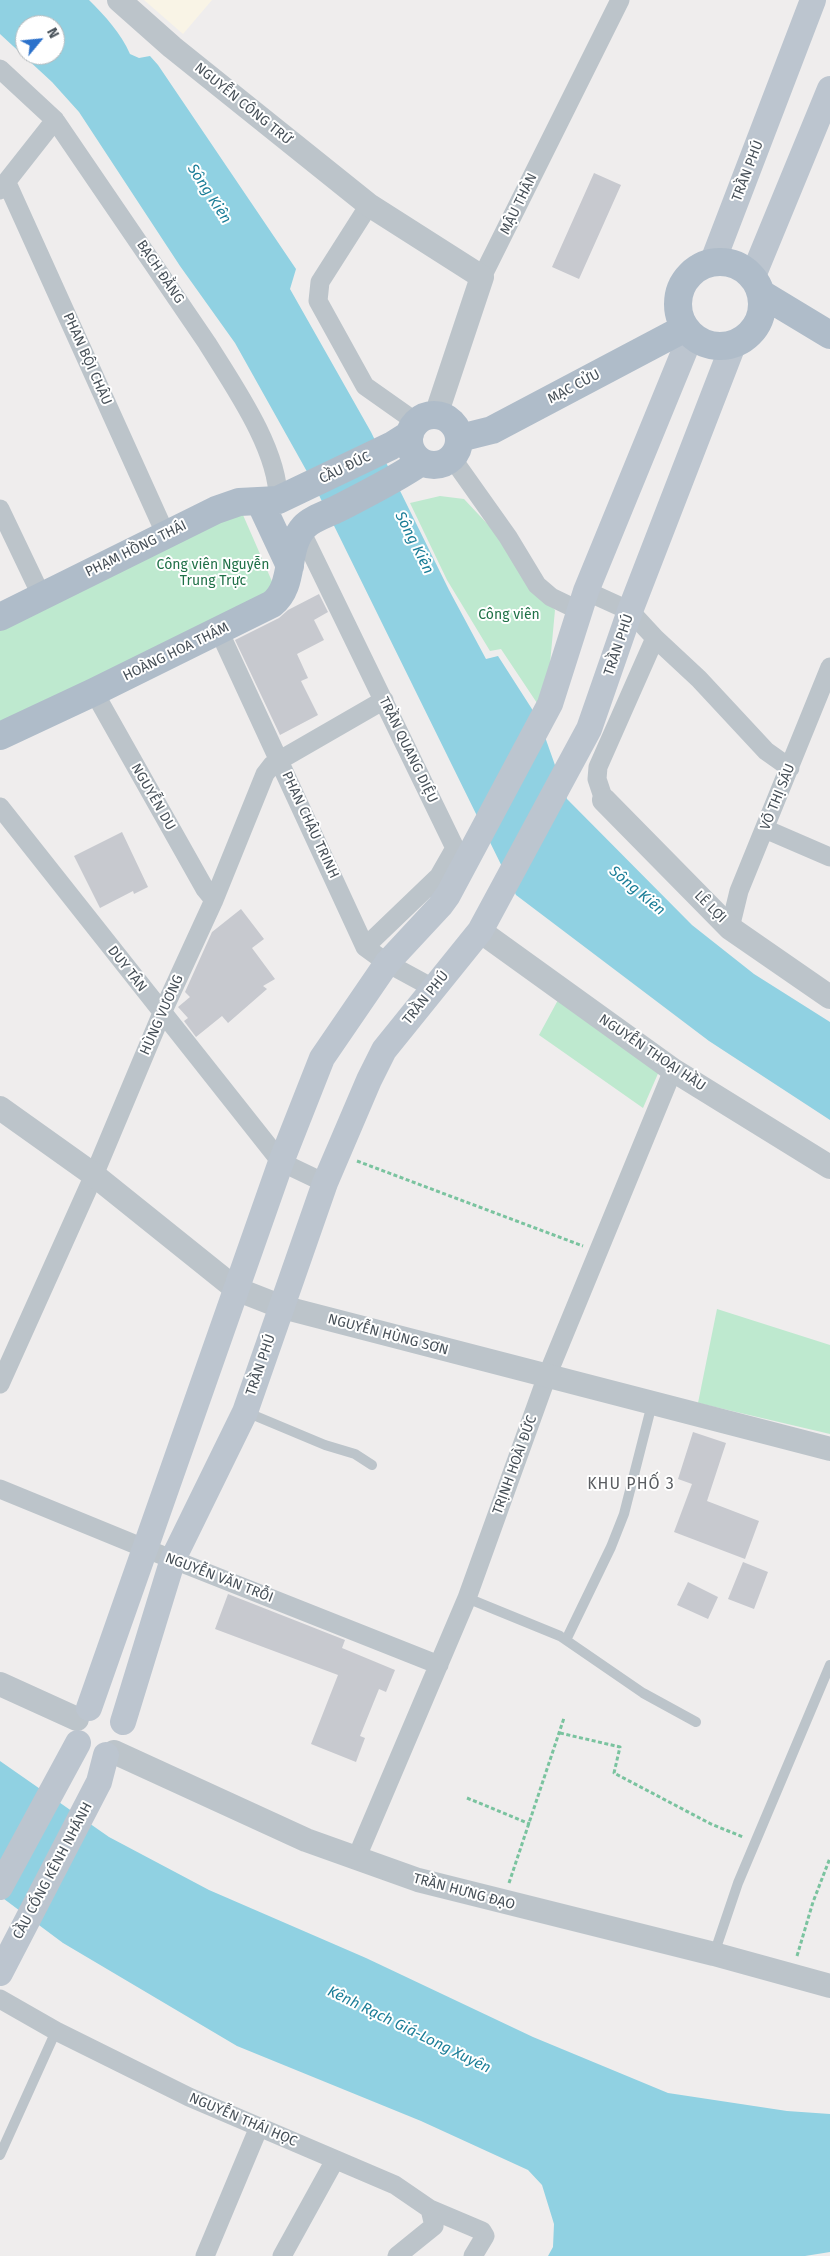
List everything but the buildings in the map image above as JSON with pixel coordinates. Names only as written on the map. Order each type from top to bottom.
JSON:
[{"type":"main road","name":"TRẦN PHÚ","points":[[713,261],[813,0]]},
{"type":"main road","points":[[830,89],[758,285],[761,315],[751,334],[733,345],[718,346],[704,343],[688,332],[678,313],[678,295],[684,279],[697,267],[713,261],[735,263],[758,285],[830,335]]},
{"type":"main road","points":[[0,1887],[78,1733],[281,1162],[322,1058],[387,963],[448,895],[550,704],[583,601],[688,332]]},
{"type":"main road","name":"MẠC CỬU","points":[[413,468],[441,465],[456,448],[688,332]]},
{"type":"main road","name":"TRẦN PHÚ","points":[[123,1722],[173,1559],[245,1412],[325,1183],[384,1050],[486,921],[589,729],[630,611],[733,345]]},
{"type":"main road","points":[[303,528],[413,468],[416,458],[410,447],[413,429],[449,420],[454,425],[456,448]]},
{"type":"main road","name":"CẦU ĐÚC","points":[[269,501],[413,429]]},
{"type":"main road","name":"PHẠM HỒNG THÁI","points":[[0,617],[228,505],[249,501],[269,501]]},
{"type":"main road","points":[[269,501],[290,566]]},
{"type":"main road","name":"HOÀNG HOA THÁM","points":[[0,736],[219,631],[279,598],[284,590],[295,544],[303,528]]},
{"type":"main road","points":[[105,1707],[119,1715],[123,1722],[124,1738],[110,1754],[90,1754],[78,1733],[105,1707]]},
{"type":"main road","name":"CẦU CỐNG KÊNH NHÁNH","points":[[4,1966],[99,1782],[110,1754]]},
{"type":"street","name":"NGUYỄN CÔNG TRỨ","points":[[119,0],[172,47],[369,205],[482,278]]},
{"type":"street","name":"MẬU THÂN","points":[[413,429],[482,278],[620,0]]},
{"type":"street","name":"BẠCH ĐẰNG","points":[[0,69],[55,120],[139,240],[231,381],[272,460],[277,476],[269,501]]},
{"type":"street","points":[[3,186],[55,120]]},
{"type":"street","name":"PHAN BỘI CHÂU","points":[[3,186],[166,535]]},
{"type":"street","points":[[369,205],[320,282],[318,301],[365,386],[413,429]]},
{"type":"street","points":[[456,448],[537,585],[550,597],[583,601],[630,611],[699,679],[766,751],[790,768]]},
{"type":"street","points":[[0,509],[42,596]]},
{"type":"street","name":"TRẦN QUANG DIỆU","points":[[303,528],[455,848],[439,876],[366,947]]},
{"type":"street","name":"PHAN CHÂU TRINH","points":[[219,631],[366,947],[387,963],[433,988]]},
{"type":"street","points":[[604,800],[597,779],[598,767],[656,638]]},
{"type":"street","name":"VÕ THỊ SÁU","points":[[730,928],[739,891],[830,667]]},
{"type":"street","name":"NGUYỄN DU","points":[[94,692],[205,889],[214,900]]},
{"type":"street","name":"HÙNG VƯƠNG","points":[[0,1384],[94,1175],[162,1013],[214,900],[265,774],[272,765],[280,760],[384,700]]},
{"type":"street","name":"LÊ LỢI","points":[[604,800],[730,928],[830,997]]},
{"type":"street","name":"DUY TÂN","points":[[0,806],[281,1162],[325,1183]]},
{"type":"street","points":[[765,829],[830,857]]},
{"type":"street","name":"NGUYỄN THOẠI HẦU","points":[[486,921],[673,1070],[830,1167]]},
{"type":"street","name":"TRỊNH HOÀI ĐỨC","points":[[356,1859],[467,1598],[547,1376],[673,1070]]},
{"type":"street","name":"NGUYỄN HÙNG SƠN","points":[[0,1108],[94,1175],[236,1289],[282,1307],[652,1404],[830,1448]]},
{"type":"street","name":"NGUYỄN VĂN TRỖI","points":[[0,1489],[439,1665]]},
{"type":"street","points":[[0,1684],[78,1733]]},
{"type":"street","name":"TRẦN HƯNG ĐẠO","points":[[110,1754],[306,1840],[418,1880],[714,1954],[830,1986]]},
{"type":"street","name":"NGUYỄN THÁI HỌC","points":[[0,1999],[56,2030],[189,2097],[395,2185],[430,2209],[484,2233],[485,2236],[473,2256]]},
{"type":"street","points":[[205,2256],[259,2127]]},
{"type":"street","points":[[282,2256],[335,2160]]},
{"type":"street","points":[[397,2256],[434,2226],[430,2209]]},
{"type":"lane","points":[[566,1640],[611,1547],[624,1514],[652,1404]]},
{"type":"lane","points":[[245,1412],[325,1445],[355,1454],[372,1464]]},
{"type":"lane","points":[[467,1598],[566,1640],[643,1693],[696,1722]]},
{"type":"lane","points":[[714,1954],[738,1883],[830,1665]]},
{"type":"lane","points":[[0,2155],[56,2030]]},
{"type":"path","points":[[338,1154],[598,1252]]},
{"type":"path","points":[[502,1902],[530,1824],[564,1718]]},
{"type":"path","points":[[560,1733],[620,1747],[614,1773],[711,1824],[755,1842]]},
{"type":"path","points":[[467,1798],[530,1824]]},
{"type":"path","points":[[791,1976],[813,1902],[830,1858]]},
{"type":"shaded area","points":[[144,0],[212,0],[183,34]]},
{"type":"green space","name":"Công viên","points":[[440,496],[464,499],[495,532],[523,576],[555,610],[548,685],[537,703],[501,649],[490,651],[447,580],[410,503]]},
{"type":"green space","name":"Công viên Nguyễn Trung Trực","points":[[228,512],[243,515],[274,586],[274,592],[0,726],[0,626]]},
{"type":"green space","points":[[558,1000],[660,1069],[643,1108],[539,1035]]},
{"type":"green space","points":[[717,1309],[830,1345],[830,1434],[698,1403]]},
{"type":"water","name":"Sông Kiên","points":[[0,0],[89,0],[117,32],[130,54],[139,58],[150,56],[158,65],[296,269],[290,289],[371,432],[449,590],[486,659],[498,656],[539,720],[567,799],[692,925],[754,974],[830,1022],[830,1120],[709,1041],[516,895],[310,477],[235,343],[180,266],[79,112],[34,65],[65,65],[65,15],[15,15],[15,48],[0,34]]},
{"type":"water","name":"Kênh Rạch Giá-Long Xuyên","points":[[0,1761],[109,1837],[209,1890],[366,1958],[533,2037],[668,2093],[787,2111],[830,2114],[830,2252],[805,2256],[548,2256],[553,2247],[554,2224],[542,2185],[528,2170],[421,2121],[237,2046],[63,1943],[0,1896]]},
{"type":"district","name":"KHU PHỐ 3","points":[[631,1485]]}]
